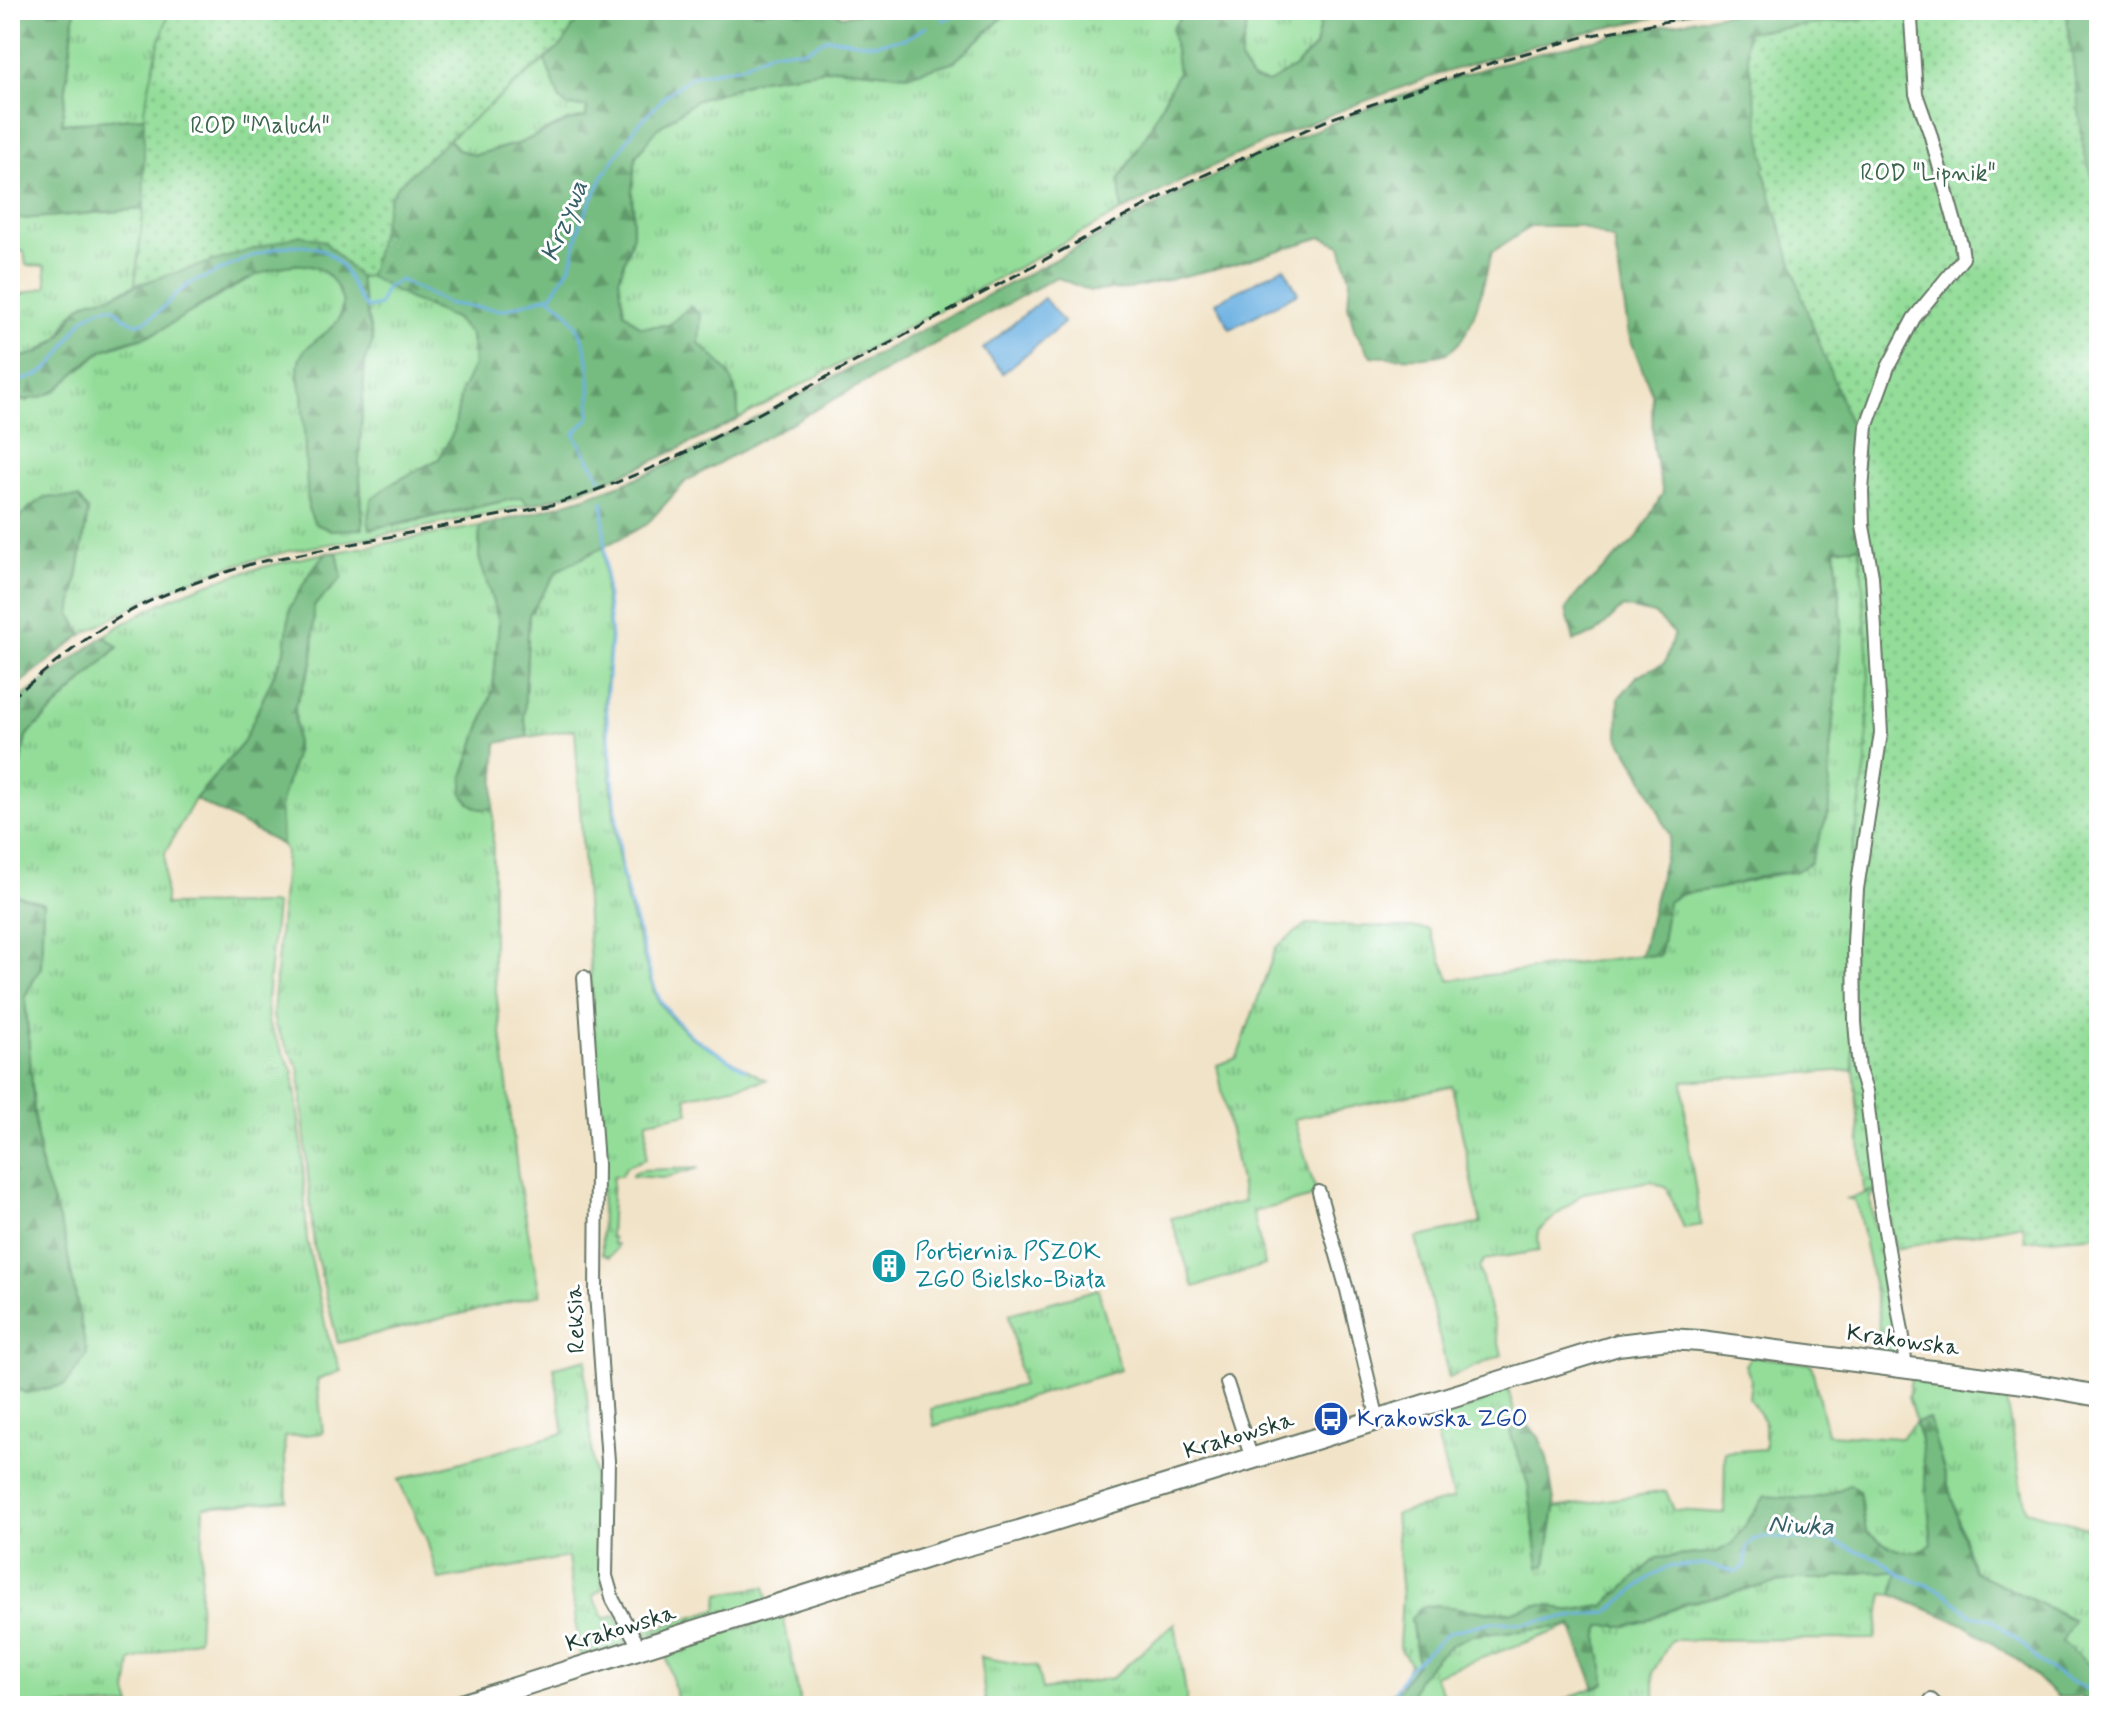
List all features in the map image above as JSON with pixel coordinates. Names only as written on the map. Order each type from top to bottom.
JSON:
[{"type":"main road","name":"Krakowska","points":[[458,1706],[1595,1350],[1669,1339],[1709,1341],[2041,1385],[2099,1396]]},
{"type":"street","points":[[1905,1367],[1866,1091],[1859,1070],[1853,982],[1857,889],[1881,733],[1872,576],[1863,526],[1867,425],[1900,340],[1963,258],[1930,133],[1916,94],[1911,20]]},
{"type":"street","name":"Reksia","points":[[584,977],[597,1164],[596,1293],[608,1461],[606,1576],[608,1589],[641,1650]]},
{"type":"street","points":[[1319,1192],[1347,1290],[1378,1420]]},
{"type":"street","points":[[1227,1383],[1252,1459]]},
{"type":"green space","points":[[10,10],[75,10],[62,124],[144,117],[144,209],[10,220]]},
{"type":"green space","points":[[75,10],[157,10],[169,13],[158,47],[144,117],[62,124]]},
{"type":"green space","name":"ROD \"Maluch\"","points":[[170,10],[583,10],[563,44],[397,186],[389,199],[369,276],[359,277],[324,241],[300,235],[135,285],[144,208],[144,110]]},
{"type":"green space","points":[[583,10],[831,10],[842,16],[859,13],[860,10],[1011,10],[955,61],[909,75],[837,68],[761,79],[695,101],[657,129],[636,156],[632,190],[633,234],[619,279],[624,312],[641,327],[669,325],[690,306],[701,315],[699,343],[729,375],[736,393],[738,419],[636,469],[556,498],[528,505],[522,497],[370,529],[371,499],[389,485],[439,459],[454,431],[461,392],[474,365],[471,335],[454,318],[408,298],[369,276],[389,199],[397,186],[449,139],[458,150],[475,155],[520,143],[568,121],[586,117],[587,107],[567,106],[560,100],[545,60],[563,44]]},
{"type":"green space","points":[[1011,10],[1187,10],[1172,29],[1178,72],[1148,132],[1119,179],[1122,211],[738,419],[738,397],[669,325],[641,327],[624,312],[619,279],[633,234],[632,190],[636,156],[657,129],[695,101],[761,79],[837,68],[909,75],[955,61]]},
{"type":"green space","points":[[1187,10],[1250,10],[1240,60],[1252,79],[1269,83],[1295,67],[1315,47],[1323,10],[1701,10],[1550,41],[1403,87],[1261,144],[1122,211],[1119,180],[1148,132],[1178,72],[1172,28]]},
{"type":"green space","points":[[1250,10],[1323,10],[1315,47],[1295,67],[1269,83],[1252,79],[1240,60]]},
{"type":"green space","points":[[1746,10],[1946,10],[1746,32],[1767,167],[1763,170],[1805,305],[1862,455],[1858,499],[1860,546],[1835,549],[1842,624],[1830,752],[1829,811],[1810,863],[1795,872],[1770,874],[1721,888],[1679,894],[1668,902],[1660,956],[1641,955],[1670,836],[1642,776],[1618,736],[1619,698],[1638,675],[1665,663],[1674,633],[1654,614],[1623,607],[1595,634],[1574,641],[1566,609],[1579,592],[1637,538],[1663,493],[1653,448],[1652,394],[1629,335],[1614,240],[1579,226],[1532,226],[1492,252],[1476,308],[1464,335],[1446,353],[1430,357],[1371,356],[1355,331],[1348,306],[1350,279],[1341,245],[1322,237],[1235,264],[1129,289],[1090,291],[1056,277],[686,481],[646,525],[558,570],[529,615],[524,717],[528,737],[497,743],[493,809],[480,809],[469,803],[463,794],[463,777],[493,690],[499,622],[479,557],[480,526],[578,499],[672,463],[1191,187],[1341,119],[1418,90],[1527,56]]},
{"type":"green space","name":"ROD \"Lipnik\"","points":[[1946,10],[2066,10],[2084,151],[2099,204],[2099,1235],[2025,1241],[2023,1224],[1895,1249],[1884,1190],[1864,1192],[1847,981],[1850,867],[1866,765],[1869,679],[1859,529],[1862,455],[1805,305],[1763,169],[1766,166],[1746,45],[1747,32]]},
{"type":"green space","points":[[2066,10],[2099,10],[2099,204],[2084,151]]},
{"type":"green space","points":[[545,60],[560,100],[567,106],[587,107],[586,117],[568,121],[520,143],[475,155],[458,150],[449,139]]},
{"type":"green space","points":[[144,209],[135,285],[109,297],[89,301],[70,316],[60,337],[33,355],[15,358],[10,355],[10,297],[47,287],[45,266],[26,265],[24,251],[10,252],[10,220]]},
{"type":"green space","points":[[300,235],[324,241],[359,277],[373,342],[365,360],[359,462],[363,529],[330,530],[315,524],[308,509],[299,362],[305,351],[335,324],[343,307],[341,296],[326,274],[306,265],[281,267],[254,277],[154,333],[102,351],[43,397],[10,400],[10,355],[29,355],[49,347],[63,333],[74,313],[89,301],[205,262]]},
{"type":"green space","points":[[296,263],[320,268],[334,280],[343,301],[339,320],[324,335],[297,376],[302,393],[363,521],[359,462],[365,360],[373,341],[359,277],[369,276],[408,298],[454,318],[471,335],[474,365],[461,392],[454,431],[439,459],[389,485],[394,526],[523,497],[528,505],[289,551],[223,568],[154,595],[82,635],[71,614],[88,512],[79,498],[43,500],[29,508],[10,539],[10,400],[27,401],[81,369],[104,350],[153,334],[268,268]]},
{"type":"green space","points":[[45,497],[79,498],[88,512],[71,614],[82,635],[10,691],[10,539],[21,515]]},
{"type":"green space","points":[[480,526],[479,557],[499,622],[493,690],[463,777],[463,794],[480,809],[493,809],[493,965],[518,1177],[540,1295],[338,1343],[314,1246],[299,1069],[275,1026],[273,1015],[286,851],[282,845],[280,806],[296,751],[295,705],[313,661],[314,606],[342,578],[337,552]]},
{"type":"green space","points":[[1860,546],[1869,679],[1866,765],[1850,867],[1853,1070],[1683,1081],[1687,1134],[1701,1225],[1684,1228],[1667,1188],[1651,1181],[1583,1193],[1538,1231],[1539,1251],[1484,1260],[1479,1268],[1502,1355],[1449,1378],[1416,1238],[1481,1223],[1452,1086],[1294,1119],[1317,1196],[1253,1212],[1265,1265],[1194,1287],[1171,1218],[1244,1202],[1217,1065],[1237,1058],[1276,947],[1307,924],[1429,929],[1450,980],[1641,955],[1660,956],[1668,902],[1674,898],[1795,872],[1829,811],[1830,752],[1842,624],[1835,548]]},
{"type":"green space","points":[[604,547],[610,638],[604,704],[617,849],[627,901],[651,982],[659,1002],[692,1038],[766,1080],[686,1097],[689,1113],[647,1121],[646,1159],[627,1166],[621,1176],[613,1176],[610,1237],[613,1244],[617,1244],[609,1257],[602,1254],[601,1139],[575,729],[528,737],[524,717],[529,615],[558,570]]},
{"type":"green space","points":[[337,552],[342,578],[314,606],[313,661],[295,705],[296,751],[280,806],[282,845],[195,799],[243,743],[285,650],[290,607],[326,553]]},
{"type":"green space","points":[[326,553],[312,570],[291,607],[285,650],[243,743],[195,799],[165,853],[165,905],[276,904],[267,1000],[268,1023],[293,1072],[302,1147],[307,1240],[327,1333],[341,1371],[317,1380],[323,1433],[284,1437],[287,1500],[204,1507],[198,1639],[131,1661],[127,1693],[131,1706],[20,1706],[10,1680],[10,1386],[26,1393],[64,1234],[42,1172],[25,995],[41,967],[43,903],[10,893],[10,825],[26,736],[118,647],[104,636],[131,619],[211,582]]},
{"type":"green space","points":[[104,636],[118,647],[26,736],[10,825],[10,706]]},
{"type":"green space","points":[[10,893],[43,903],[41,967],[25,996],[35,1122],[42,1172],[64,1234],[87,1355],[65,1385],[26,1393],[10,1386]]},
{"type":"green space","points":[[699,1168],[664,1178],[632,1176],[642,1170]]},
{"type":"green space","points":[[1876,1190],[1877,1194],[1870,1196],[1874,1227],[1882,1227],[1899,1353],[1896,1357],[1878,1354],[1879,1313],[1858,1209],[1854,1201],[1847,1199]]},
{"type":"green space","points":[[1098,1289],[1120,1370],[934,1426],[931,1409],[1022,1385],[1009,1314]]},
{"type":"green space","points":[[1751,1356],[1811,1364],[1827,1434],[1901,1438],[1916,1422],[1923,1454],[1932,1544],[1906,1552],[1890,1547],[1866,1532],[1859,1491],[1850,1485],[1816,1500],[1765,1497],[1733,1543],[1717,1552],[1657,1558],[1604,1606],[1564,1611],[1551,1605],[1537,1605],[1512,1612],[1463,1610],[1411,1618],[1417,1663],[1400,1689],[1410,1663],[1399,1647],[1402,1597],[1395,1514],[1453,1499],[1432,1416],[1469,1408],[1508,1389],[1518,1426],[1510,1432],[1528,1484],[1539,1566],[1546,1565],[1555,1508],[1666,1491],[1674,1510],[1724,1513],[1725,1452],[1765,1449],[1765,1423],[1749,1398],[1751,1379],[1745,1365]]},
{"type":"green space","points":[[587,1359],[585,1373],[597,1511],[602,1512],[602,1589],[593,1596],[605,1619],[615,1615],[626,1640],[622,1646],[580,1657],[568,1557],[439,1580],[426,1538],[398,1480],[564,1433],[554,1367]]},
{"type":"green space","points":[[1911,1378],[2004,1390],[2026,1510],[2099,1531],[2099,1673],[2061,1642],[2072,1619],[1973,1571],[1929,1419],[1916,1422],[1908,1397]]},
{"type":"green space","points":[[1929,1419],[1973,1571],[2073,1620],[2062,1642],[2099,1673],[2099,1706],[2079,1697],[2057,1697],[2023,1664],[1965,1625],[1893,1595],[1898,1572],[1867,1572],[1828,1579],[1793,1579],[1687,1603],[1626,1626],[1601,1626],[1599,1647],[1605,1684],[1595,1688],[1571,1626],[1472,1635],[1452,1644],[1437,1657],[1417,1680],[1408,1706],[1380,1706],[1385,1697],[1400,1688],[1417,1663],[1411,1618],[1420,1608],[1436,1605],[1485,1612],[1512,1612],[1537,1605],[1551,1605],[1564,1611],[1604,1606],[1657,1558],[1717,1552],[1733,1543],[1765,1496],[1819,1497],[1850,1484],[1859,1491],[1866,1532],[1898,1550],[1915,1552],[1923,1549],[1932,1544],[1923,1454],[1916,1422]]},
{"type":"green space","points":[[1524,1421],[1539,1437],[1547,1458],[1555,1508],[1546,1565],[1539,1567],[1528,1484],[1510,1432]]},
{"type":"green space","points":[[1867,1572],[1898,1572],[1893,1595],[1883,1594],[1875,1639],[1671,1640],[1653,1672],[1656,1706],[1550,1706],[1604,1683],[1599,1640],[1601,1626],[1626,1626],[1687,1603],[1794,1579],[1828,1579]]},
{"type":"green space","points":[[765,1587],[768,1600],[650,1636],[643,1632],[717,1609],[719,1594]]},
{"type":"green space","points":[[783,1615],[801,1706],[679,1706],[665,1651]]},
{"type":"green space","points":[[1175,1623],[1188,1706],[986,1706],[980,1657],[1037,1667],[1042,1690],[1112,1678]]},
{"type":"green space","points":[[1571,1626],[1434,1675],[1449,1706],[1408,1706],[1417,1680],[1452,1644],[1472,1635]]},
{"type":"green space","points":[[907,1697],[908,1706],[855,1706],[855,1705]]},
{"type":"water","points":[[1284,267],[1298,293],[1230,329],[1216,302]]},
{"type":"water","points":[[1044,298],[1064,323],[1003,373],[983,349]]},
{"type":"waterway","name":"Krzywa","points":[[943,20],[966,10]]},
{"type":"waterway","name":"Krzywa","points":[[10,382],[29,379],[46,370],[81,323],[99,309],[112,307],[130,321],[143,322],[191,283],[255,255],[286,246],[301,245],[329,254],[342,267],[367,308],[379,305],[386,288],[400,280],[449,304],[503,310],[552,295],[571,264],[581,222],[603,176],[636,127],[666,95],[692,76],[741,66],[772,51],[805,50],[828,38],[873,44],[907,38],[926,27]]},
{"type":"waterway","points":[[548,296],[573,320],[586,350],[590,417],[574,434],[601,479]]},
{"type":"waterway","points":[[603,501],[611,638],[606,704],[622,873],[660,1000],[693,1037],[746,1070]]},
{"type":"waterway","name":"Niwka","points":[[1389,1706],[1410,1667],[1449,1632],[1491,1622],[1526,1623],[1608,1612],[1667,1567],[1704,1564],[1736,1572],[1744,1567],[1747,1547],[1752,1540],[1764,1537],[1831,1541],[1879,1559],[1901,1575],[1942,1591],[1972,1615],[1991,1619],[2025,1646],[2039,1662],[2099,1695]]},
{"type":"railway","points":[[10,699],[120,617],[202,580],[254,563],[548,506],[659,465],[1189,182],[1330,119],[1494,62],[1587,36],[1727,10]]},
{"type":"place","name":"Portiernia PSZOK ZGO Bielsko-Biała","points":[[889,1266]]},
{"type":"place","name":"Krakowska ZGO","points":[[1331,1419]]}]
